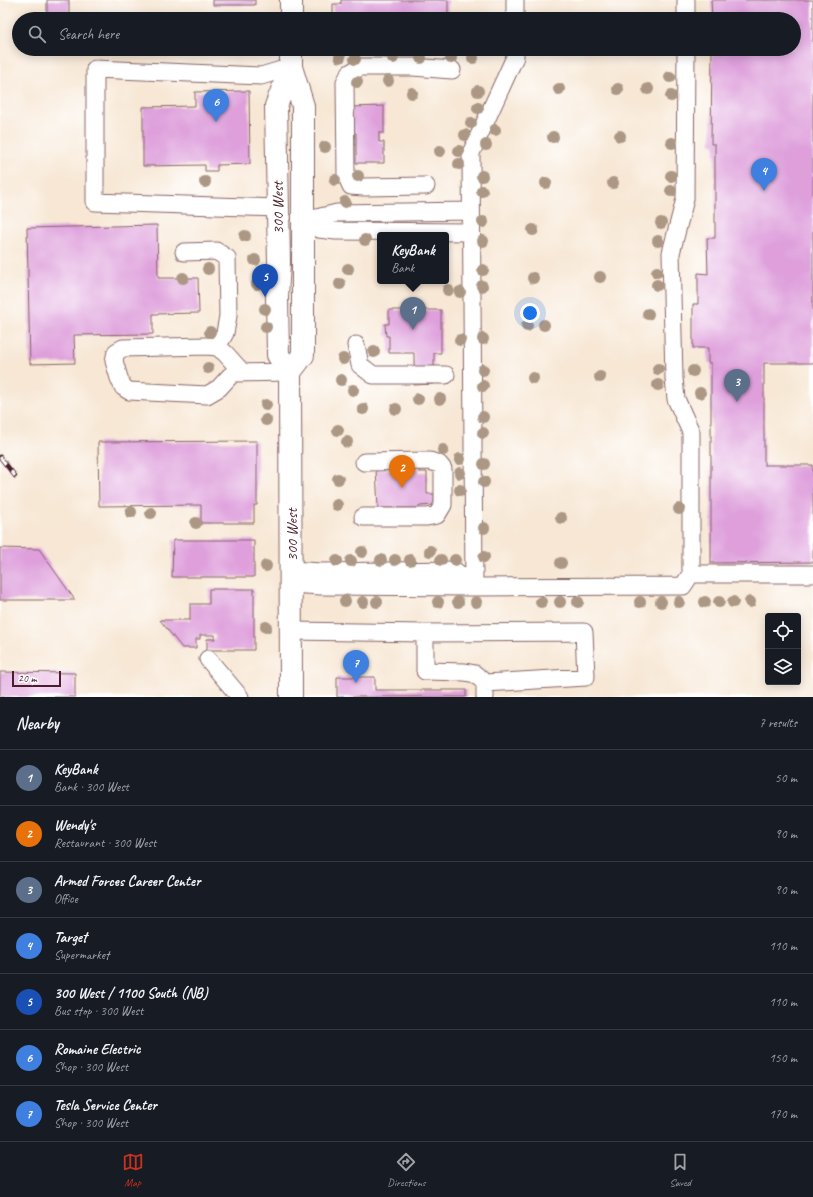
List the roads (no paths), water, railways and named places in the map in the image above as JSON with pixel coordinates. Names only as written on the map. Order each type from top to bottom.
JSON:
[{"type":"main road","points":[[291,0],[291,12]]},
{"type":"main road","points":[[277,297],[286,280],[293,250],[304,221],[294,198],[291,177],[291,58]]},
{"type":"main road","name":"300 West","points":[[291,58],[276,106],[279,262],[277,297],[278,355],[290,372],[291,697]]},
{"type":"main road","name":"300 West","points":[[290,372],[303,354],[304,221]]},
{"type":"lane","points":[[515,0],[515,12]]},
{"type":"lane","points":[[686,0],[686,12]]},
{"type":"lane","points":[[474,587],[471,153],[515,56]]},
{"type":"lane","points":[[291,577],[321,572],[454,570],[474,587],[682,586],[691,574],[691,432],[676,399],[674,378],[671,253],[685,199],[686,56]]},
{"type":"lane","points":[[277,208],[96,202],[95,69],[261,76],[291,58]]},
{"type":"lane","points":[[426,186],[351,186],[346,175],[345,82],[350,73],[360,67],[413,67],[452,70]]},
{"type":"lane","points":[[304,221],[337,213],[471,212]]},
{"type":"lane","points":[[304,221],[319,229],[336,231],[471,232]]},
{"type":"lane","points":[[184,252],[216,251],[227,258],[228,316],[225,333],[217,347]]},
{"type":"lane","points":[[356,345],[360,365],[373,375],[446,375]]},
{"type":"lane","points":[[242,372],[225,353],[217,347],[207,346],[123,348],[116,352],[114,361],[123,387],[129,391],[207,394],[219,388],[234,373],[290,372]]},
{"type":"lane","points":[[363,517],[427,517],[437,515],[443,506],[443,469],[439,464],[430,461],[364,462]]},
{"type":"lane","points":[[691,574],[813,574]]},
{"type":"lane","points":[[291,631],[425,633],[584,632],[586,677],[485,690],[475,674],[464,672],[425,671],[425,633]]},
{"type":"lane","points":[[208,659],[240,697]]},
{"type":"railway","points":[[0,457],[15,476]]},
{"type":"place","name":"Romaine Electric","points":[[216,122]]},
{"type":"place","name":"Target","points":[[764,191]]},
{"type":"place","name":"300 West / 1100 South (NB)","points":[[265,297]]},
{"type":"place","name":"KeyBank","points":[[413,330]]},
{"type":"place","name":"Armed Forces Career Center","points":[[737,402]]},
{"type":"place","name":"Wendy's","points":[[402,488]]},
{"type":"place","name":"Tesla Service Center","points":[[356,683]]}]
